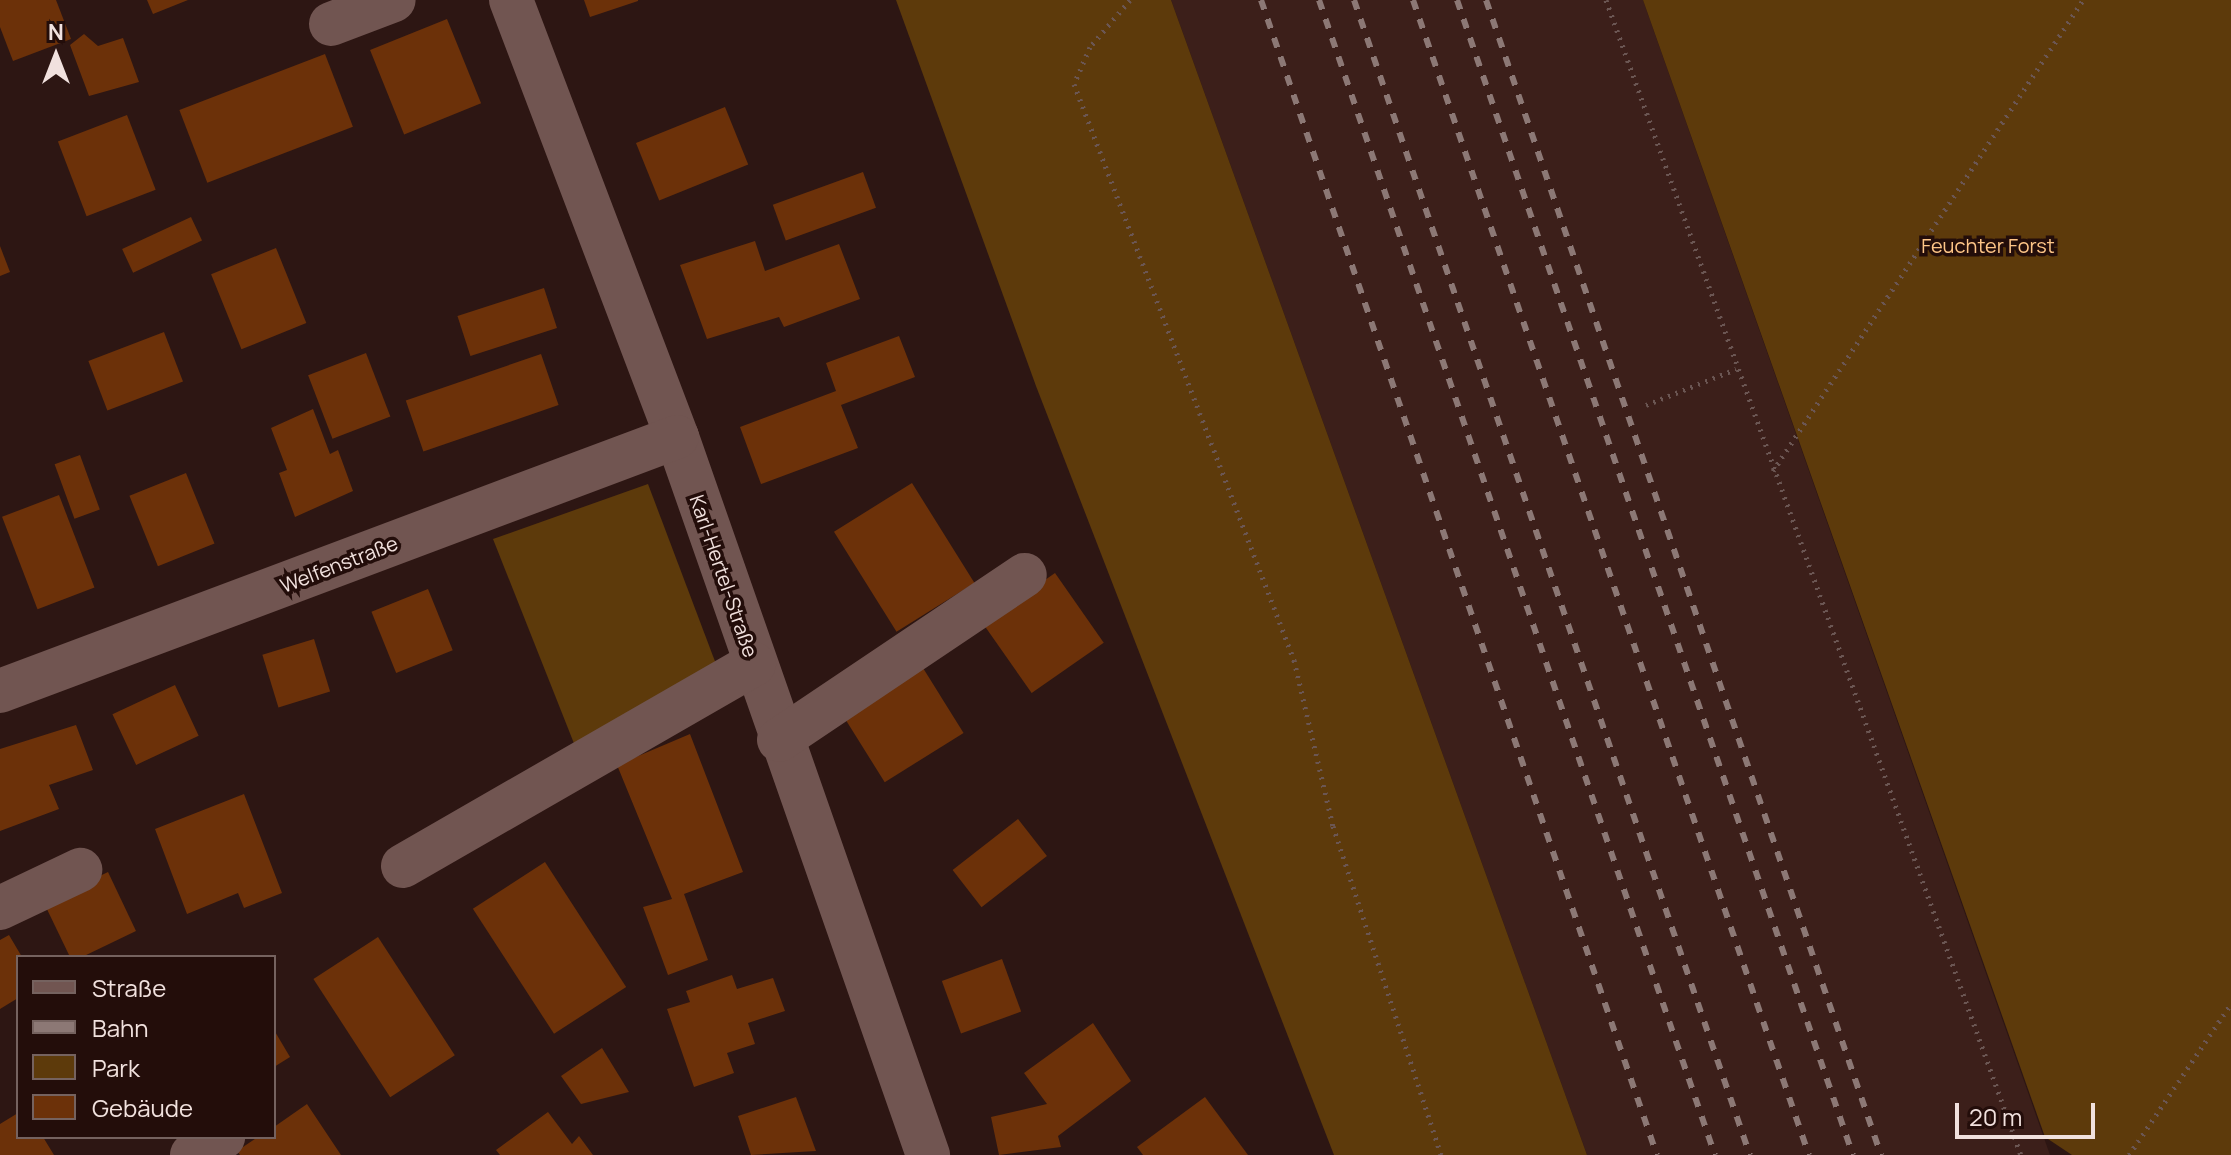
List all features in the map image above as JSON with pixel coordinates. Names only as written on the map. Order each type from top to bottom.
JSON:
[{"type":"street","points":[[331,24],[394,0]]},
{"type":"street","name":"Karl-Hertel-Straße","points":[[511,0],[677,437],[779,740],[928,1155]]},
{"type":"street","name":"Welfenstraße","points":[[0,691],[677,437]]},
{"type":"street","points":[[779,740],[1025,575]]},
{"type":"street","points":[[403,866],[754,664]]},
{"type":"street","points":[[0,908],[80,870]]},
{"type":"street","points":[[192,1155],[220,1139]]},
{"type":"path","points":[[1130,0],[1090,47],[1074,84],[1294,660],[1333,826],[1441,1155]]},
{"type":"path","points":[[1606,0],[1772,472],[2021,1155]]},
{"type":"path","points":[[1772,472],[2083,0]]},
{"type":"path","points":[[1646,405],[1736,369]]},
{"type":"path","points":[[2129,1155],[2231,1004]]},
{"type":"shaded area","points":[[1171,0],[1643,0],[2050,1155],[1587,1155]]},
{"type":"green space","points":[[896,0],[1171,0],[1587,1155],[1334,1155],[1036,386]]},
{"type":"green space","name":"Feuchter Forst","points":[[1643,0],[2231,0],[2231,1155],[2072,1155],[2045,1137]]},
{"type":"green space","points":[[648,484],[716,664],[577,751],[493,539]]},
{"type":"building","points":[[0,0],[56,0],[71,39],[13,61],[0,27]]},
{"type":"building","points":[[147,0],[188,0],[153,14]]},
{"type":"building","points":[[584,0],[638,0],[638,1],[590,17]]},
{"type":"building","points":[[447,19],[481,103],[404,134],[370,50]]},
{"type":"building","points":[[84,34],[98,46],[123,38],[139,82],[89,96],[70,45]]},
{"type":"building","points":[[325,54],[353,127],[207,183],[179,110]]},
{"type":"building","points":[[725,107],[748,164],[659,200],[636,143]]},
{"type":"building","points":[[127,115],[156,190],[87,216],[58,142]]},
{"type":"building","points":[[863,172],[876,208],[786,241],[773,205]]},
{"type":"building","points":[[191,217],[202,241],[133,273],[122,249]]},
{"type":"building","points":[[755,241],[765,271],[839,244],[860,299],[784,327],[779,317],[707,339],[680,265]]},
{"type":"building","points":[[0,246],[10,272],[0,276]]},
{"type":"building","points":[[276,248],[306,323],[241,349],[211,274]]},
{"type":"building","points":[[544,288],[557,328],[470,356],[457,316]]},
{"type":"building","points":[[164,332],[183,381],[107,411],[88,361]]},
{"type":"building","points":[[899,336],[915,377],[841,405],[858,448],[761,484],[740,427],[836,391],[826,363]]},
{"type":"building","points":[[366,353],[390,416],[332,439],[308,375]]},
{"type":"building","points":[[541,354],[559,405],[423,452],[406,401]]},
{"type":"building","points":[[313,409],[330,454],[338,450],[353,491],[295,517],[279,473],[287,470],[271,428]]},
{"type":"building","points":[[80,455],[100,510],[74,519],[55,464]]},
{"type":"building","points":[[186,473],[214,543],[158,566],[129,496]]},
{"type":"building","points":[[912,483],[975,583],[897,632],[834,532]]},
{"type":"building","points":[[59,495],[94,587],[38,609],[2,517]]},
{"type":"building","points":[[1055,573],[1104,643],[1032,693],[983,623]]},
{"type":"building","points":[[428,589],[453,650],[396,673],[371,612]]},
{"type":"building","points":[[314,639],[330,692],[278,707],[262,655]]},
{"type":"building","points":[[918,660],[964,733],[885,782],[839,709]]},
{"type":"building","points":[[175,685],[199,736],[136,765],[112,714]]},
{"type":"building","points":[[76,725],[93,770],[49,785],[59,809],[0,831],[0,749]]},
{"type":"building","points":[[690,734],[743,872],[684,894],[708,960],[668,975],[643,907],[672,899],[617,765]]},
{"type":"building","points":[[244,794],[282,893],[244,908],[238,893],[187,914],[155,829]]},
{"type":"building","points":[[1018,819],[1047,856],[982,907],[953,870]]},
{"type":"building","points":[[545,862],[626,987],[554,1034],[473,909]]},
{"type":"building","points":[[108,872],[136,931],[86,955],[69,955],[44,903]]},
{"type":"building","points":[[9,935],[21,955],[16,955],[16,999],[0,1009],[0,940]]},
{"type":"building","points":[[378,937],[455,1055],[390,1097],[313,979]]},
{"type":"building","points":[[1002,959],[1021,1012],[961,1034],[942,981]]},
{"type":"building","points":[[732,975],[737,989],[773,978],[785,1011],[748,1023],[755,1044],[727,1053],[734,1073],[694,1087],[667,1009],[690,1002],[686,991]]},
{"type":"building","points":[[1093,1023],[1131,1081],[1058,1136],[1061,1147],[999,1155],[991,1117],[1047,1104],[1024,1073]]},
{"type":"building","points":[[276,1033],[290,1057],[276,1066]]},
{"type":"building","points":[[602,1048],[629,1092],[581,1104],[561,1076]]},
{"type":"building","points":[[796,1097],[816,1151],[751,1155],[738,1116]]},
{"type":"building","points":[[1205,1097],[1248,1155],[1143,1155],[1137,1147]]},
{"type":"building","points":[[307,1104],[341,1155],[240,1155],[237,1151],[255,1139],[276,1139],[276,1126]]},
{"type":"building","points":[[548,1112],[572,1144],[579,1136],[593,1155],[500,1155],[496,1150]]},
{"type":"building","points":[[16,1114],[16,1139],[44,1139],[54,1155],[0,1155],[0,1124]]},
{"type":"railway","points":[[1261,0],[1657,1155]]},
{"type":"railway","points":[[1319,0],[1715,1155]]},
{"type":"railway","points":[[1354,0],[1750,1155]]},
{"type":"railway","points":[[1413,0],[1809,1155]]},
{"type":"railway","points":[[1457,0],[1853,1155]]},
{"type":"railway","points":[[1486,0],[1881,1155]]}]
